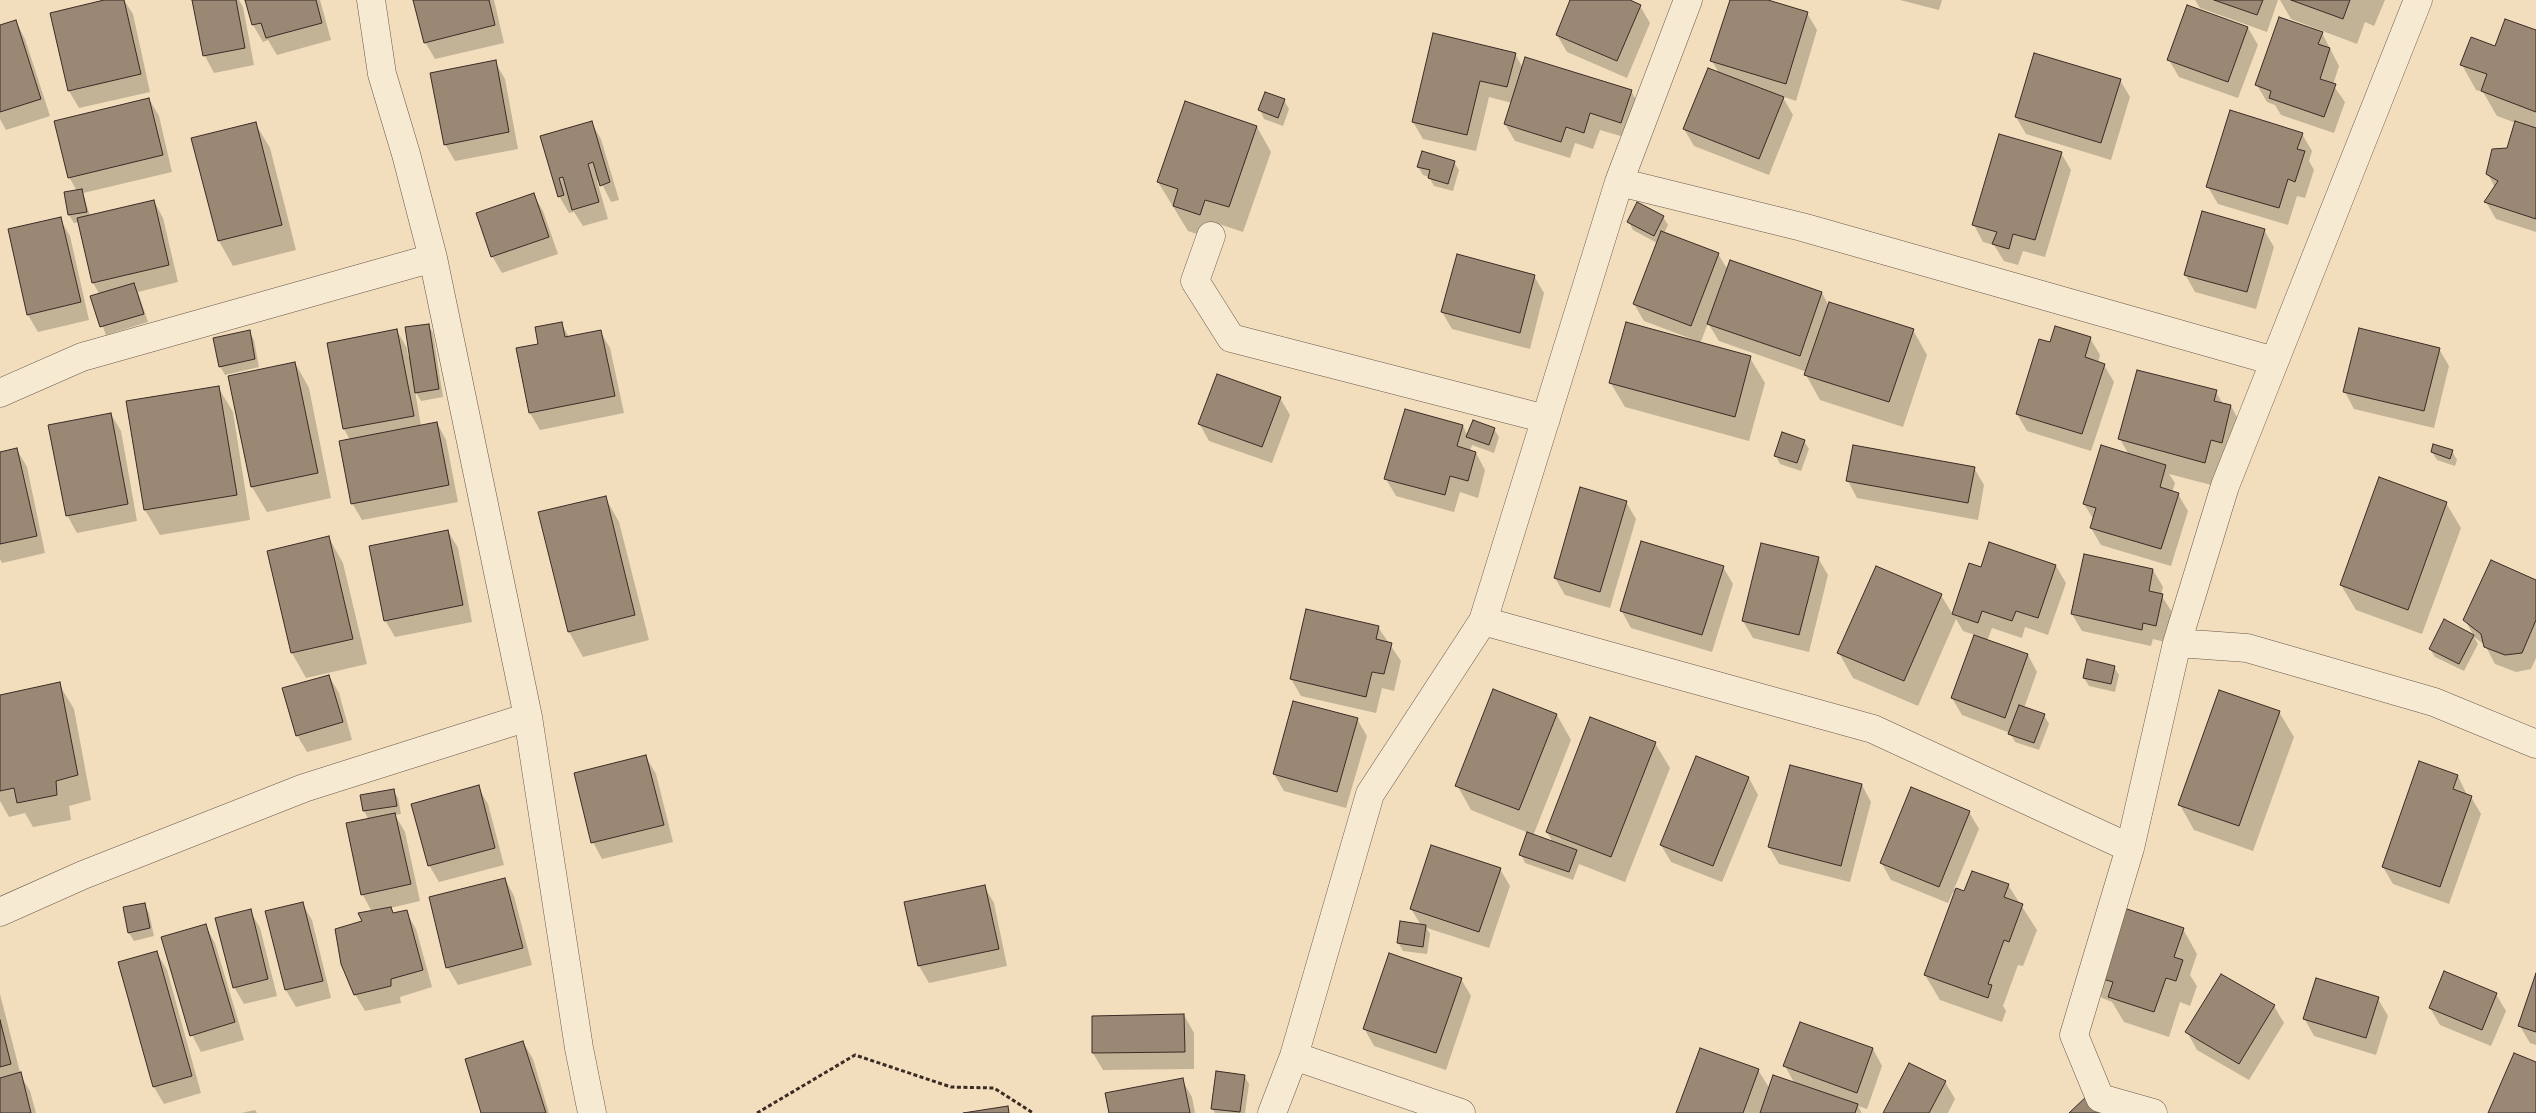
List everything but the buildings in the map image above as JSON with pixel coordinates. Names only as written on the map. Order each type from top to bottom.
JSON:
[{"type":"street","points":[[371,0],[382,74],[406,154],[433,258],[528,716],[579,1048],[592,1113]]},
{"type":"street","points":[[1272,1113],[1294,1056],[1370,794],[1483,621],[1619,182],[1688,0]]},
{"type":"street","points":[[2153,1113],[2100,1098],[2074,1035],[2130,848],[2177,643],[2219,504],[2418,0]]},
{"type":"street","points":[[1619,182],[1802,227],[2274,361]]},
{"type":"street","points":[[1211,236],[1195,281],[1231,338],[1546,419]]},
{"type":"street","points":[[0,393],[82,357],[433,258]]},
{"type":"street","points":[[1483,621],[1873,729],[2130,848]]},
{"type":"street","points":[[2177,643],[2247,648],[2434,702],[2536,744]]},
{"type":"street","points":[[0,912],[83,875],[304,788],[528,716]]},
{"type":"street","points":[[1294,1056],[1461,1113]]},
{"type":"path","points":[[757,1113],[855,1055],[951,1087],[994,1088],[1033,1113]]}]
